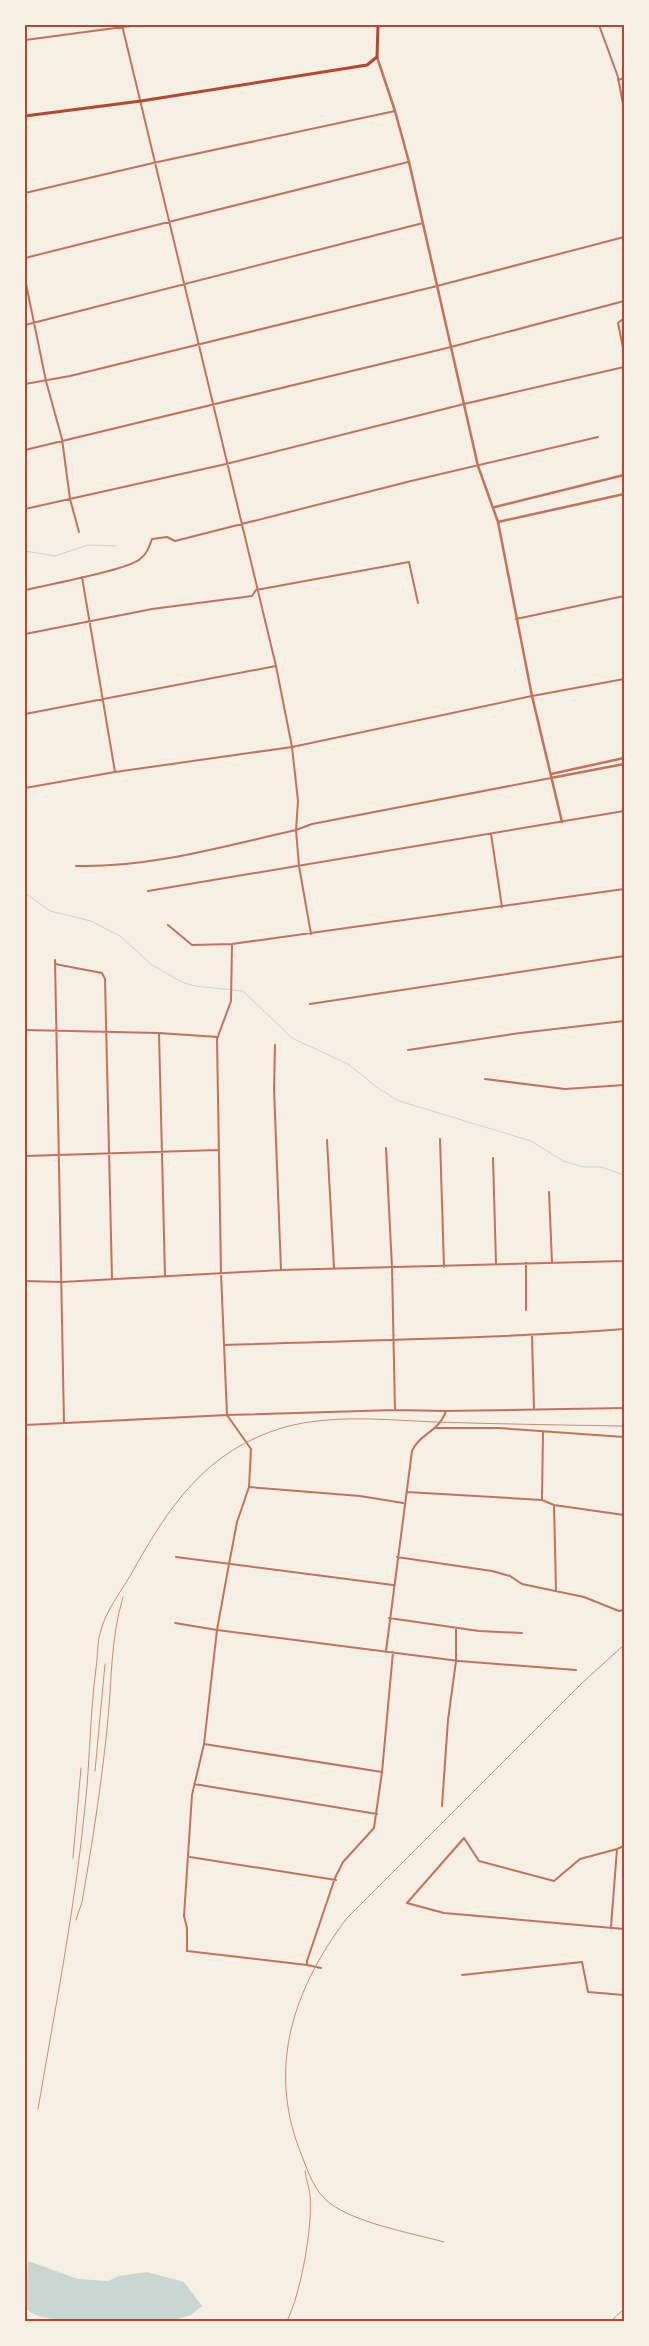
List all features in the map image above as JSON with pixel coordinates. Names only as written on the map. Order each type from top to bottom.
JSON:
[{"type":"main road","points":[[25,116],[141,101],[367,65],[377,57],[378,25]]},
{"type":"street","points":[[25,40],[138,25]]},
{"type":"street","points":[[599,25],[618,80],[624,110]]},
{"type":"street","points":[[122,26],[211,404],[276,666],[292,747],[298,801],[296,830],[299,866],[311,934]]},
{"type":"street","points":[[377,57],[409,162],[478,466],[498,522],[532,696],[562,822]]},
{"type":"street","points":[[618,80],[624,78]]},
{"type":"street","points":[[25,194],[154,163],[395,111]]},
{"type":"street","points":[[25,258],[169,224],[409,162]]},
{"type":"street","points":[[25,325],[184,286],[423,223]]},
{"type":"street","points":[[25,384],[46,381],[437,286],[624,237]]},
{"type":"street","points":[[25,279],[46,381],[62,439],[70,499],[79,532]]},
{"type":"street","points":[[25,450],[62,439],[451,347],[624,301]]},
{"type":"street","points":[[624,318],[618,323],[624,353]]},
{"type":"street","points":[[25,509],[226,464],[464,404],[624,367]]},
{"type":"street","points":[[25,590],[82,577],[139,560],[148,551],[152,539],[167,537],[176,541],[598,437]]},
{"type":"street","points":[[494,507],[624,475]]},
{"type":"street","points":[[498,522],[624,494]]},
{"type":"street","points":[[25,634],[152,609],[252,596],[256,590],[409,562],[418,603]]},
{"type":"street","points":[[82,577],[115,772]]},
{"type":"street","points":[[516,619],[624,596]]},
{"type":"street","points":[[25,714],[276,666]]},
{"type":"street","points":[[25,788],[115,772],[292,747],[532,696],[624,679]]},
{"type":"street","points":[[551,774],[624,758]]},
{"type":"street","points":[[76,866],[104,867],[170,858],[296,830],[312,824],[624,764]]},
{"type":"street","points":[[148,891],[624,811]]},
{"type":"street","points":[[490,834],[502,907]]},
{"type":"street","points":[[168,925],[192,945],[232,944],[624,889]]},
{"type":"street","points":[[232,944],[231,1001],[218,1037],[221,1273],[227,1415],[251,1449],[249,1487],[237,1522],[229,1564],[217,1630],[204,1744],[194,1784],[187,1850],[189,1857],[184,1916],[187,1928],[186,1951],[321,1968]]},
{"type":"street","points":[[310,1004],[624,956]]},
{"type":"street","points":[[55,960],[64,1423]]},
{"type":"street","points":[[55,964],[102,973],[105,979],[111,1153],[112,1279]]},
{"type":"street","points":[[408,1050],[624,1020]]},
{"type":"street","points":[[25,1030],[159,1033],[218,1037]]},
{"type":"street","points":[[159,1033],[165,1276]]},
{"type":"street","points":[[275,1045],[274,1089],[281,1270]]},
{"type":"street","points":[[485,1079],[565,1089],[624,1085]]},
{"type":"street","points":[[440,1139],[444,1267]]},
{"type":"street","points":[[326,1140],[334,1269]]},
{"type":"street","points":[[386,1148],[392,1268],[395,1410]]},
{"type":"street","points":[[25,1156],[162,1150],[218,1150]]},
{"type":"street","points":[[493,1158],[496,1264]]},
{"type":"street","points":[[549,1192],[552,1262]]},
{"type":"street","points":[[623,1206],[624,1270]]},
{"type":"street","points":[[25,1281],[62,1282],[281,1270],[624,1261]]},
{"type":"street","points":[[526,1263],[526,1310]]},
{"type":"street","points":[[224,1345],[393,1338],[532,1336],[624,1329]]},
{"type":"street","points":[[532,1336],[534,1410]]},
{"type":"street","points":[[25,1425],[227,1415],[395,1410],[624,1408]]},
{"type":"street","points":[[386,1651],[393,1585],[413,1448],[442,1422],[446,1411]]},
{"type":"street","points":[[435,1428],[499,1428],[624,1437]]},
{"type":"street","points":[[542,1432],[542,1500]]},
{"type":"street","points":[[249,1487],[360,1496],[404,1503]]},
{"type":"street","points":[[407,1492],[542,1500],[554,1505],[624,1515]]},
{"type":"street","points":[[554,1505],[556,1591]]},
{"type":"street","points":[[176,1557],[393,1585]]},
{"type":"street","points":[[397,1557],[492,1571],[510,1576],[522,1584],[584,1597],[619,1611],[624,1610]]},
{"type":"street","points":[[389,1618],[479,1631],[522,1634]]},
{"type":"street","points":[[175,1622],[217,1630],[456,1661],[576,1670]]},
{"type":"street","points":[[442,1806],[448,1720],[456,1661],[456,1628]]},
{"type":"street","points":[[307,1965],[343,1862],[374,1828],[382,1772],[393,1652]]},
{"type":"street","points":[[204,1744],[382,1772]]},
{"type":"street","points":[[194,1784],[376,1814]]},
{"type":"street","points":[[624,1846],[580,1859],[554,1881],[479,1862],[464,1838],[407,1903],[444,1913],[624,1929]]},
{"type":"street","points":[[611,1928],[618,1849]]},
{"type":"street","points":[[189,1857],[336,1880]]},
{"type":"street","points":[[462,1974],[582,1962],[588,1992],[624,1995]]},
{"type":"shaded area","points":[[28,2261],[78,2279],[108,2281],[119,2276],[147,2272],[184,2282],[202,2306],[191,2315],[170,2321],[66,2321],[44,2317],[33,2314],[25,2307]]},
{"type":"waterway","points":[[25,551],[55,556],[88,545],[116,546]]},
{"type":"waterway","points":[[25,893],[50,911],[91,921],[120,936],[152,965],[182,982],[194,986],[243,991],[292,1038],[348,1064],[378,1088],[399,1101],[531,1141],[563,1161],[583,1167],[601,1167],[624,1175]]},
{"type":"railway","points":[[38,2109],[81,1845],[100,1635],[103,1623],[110,1609],[144,1551],[159,1527],[192,1485],[211,1466],[232,1450],[257,1437],[285,1427],[322,1420],[360,1419],[624,1426]]},
{"type":"railway","points":[[76,1920],[82,1902],[96,1816],[107,1729],[116,1629],[123,1597]]},
{"type":"railway","points":[[444,2242],[381,2226],[348,2214],[334,2206],[320,2193],[307,2169],[290,2119],[286,2089],[286,2058],[291,2029],[300,2000],[313,1972],[328,1945],[347,1918],[582,1683],[624,1645]]},
{"type":"railway","points":[[95,1771],[105,1664]]},
{"type":"railway","points":[[73,1858],[81,1768]]},
{"type":"railway","points":[[287,2321],[297,2294],[308,2241],[310,2195],[305,2171]]},
{"type":"railway","points":[[611,2321],[624,2309]]}]
